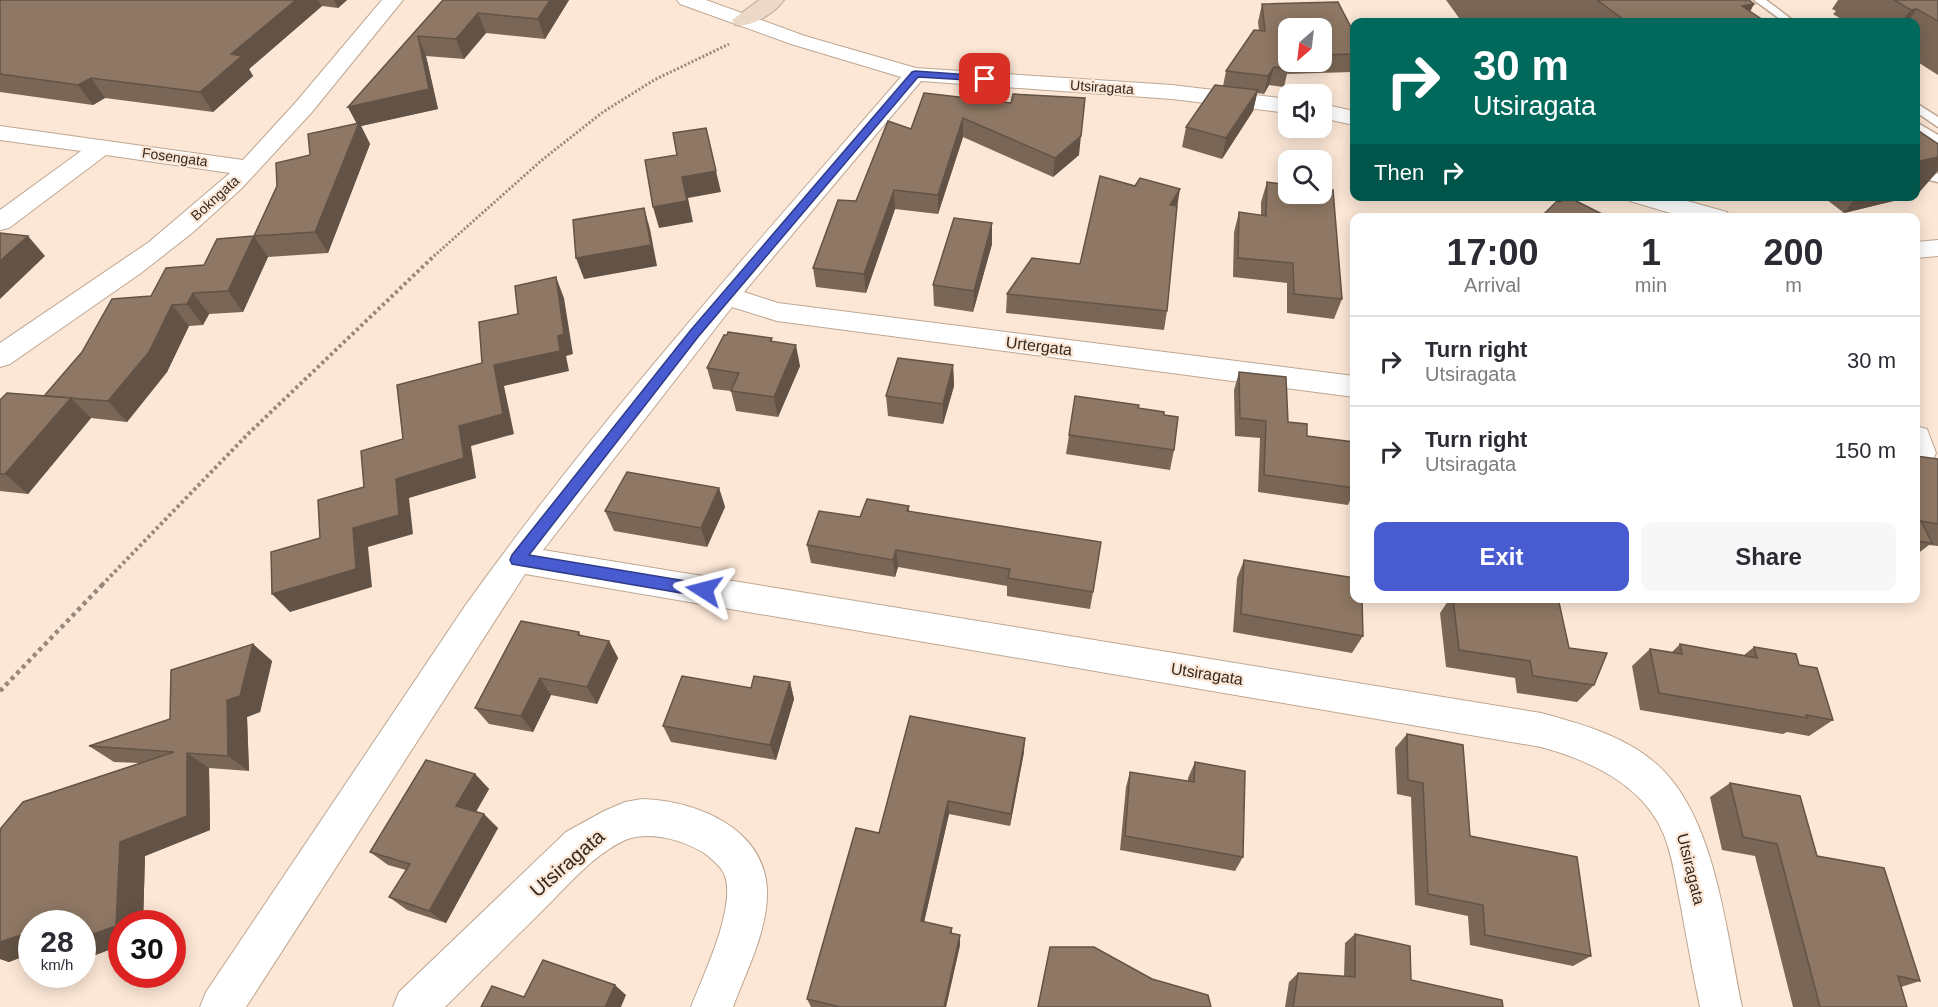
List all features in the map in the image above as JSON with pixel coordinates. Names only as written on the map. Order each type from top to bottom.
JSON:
[{"type":"street","name":"Bokngata","points":[[0,357],[109,284],[207,207],[286,130],[393,0]]},
{"type":"street","points":[[687,0],[751,23],[773,0]]},
{"type":"street","name":"Utsiragata","points":[[751,23],[798,40],[915,74],[1172,92],[1278,105]]},
{"type":"street","points":[[221,1007],[477,616],[517,560],[616,431],[726,296],[915,74]]},
{"type":"street","points":[[1332,113],[1350,117]]},
{"type":"street","name":"Fosengata","points":[[0,133],[248,168]]},
{"type":"street","points":[[0,222],[102,147]]},
{"type":"street","points":[[1657,201],[1700,213]]},
{"type":"street","points":[[1920,250],[1938,248]]},
{"type":"street","name":"Urtergata","points":[[726,296],[777,312],[1350,386]]},
{"type":"street","name":"Utsiragata","points":[[517,560],[1541,730],[1582,741],[1625,763],[1656,789],[1679,823],[1691,858],[1721,1007]]},
{"type":"street","name":"Utsiragata","points":[[414,1007],[580,846],[609,826],[641,818],[678,822],[712,834],[736,853],[740,863],[747,883],[746,912],[712,1007]]},
{"type":"lane","points":[[1759,0],[1784,18]]},
{"type":"lane","points":[[1920,111],[1938,123]]},
{"type":"lane","points":[[1920,129],[1938,141]]},
{"type":"lane","points":[[1920,170],[1928,176],[1938,178]]},
{"type":"path","points":[[0,691],[248,434],[437,253],[542,160],[603,112],[654,80],[731,43],[751,23]]},
{"type":"building","points":[[0,0],[296,0],[231,54],[242,56],[200,92],[91,78],[78,85],[0,74]]},
{"type":"building","points":[[443,0],[550,0],[538,19],[478,13],[456,39],[418,36],[429,89],[348,107]]},
{"type":"building","points":[[1597,0],[1749,0],[1754,4],[1742,6],[1760,18],[1622,18]]},
{"type":"building","points":[[1894,0],[1938,0],[1938,21],[1917,9],[1911,10]]},
{"type":"building","points":[[1338,2],[1350,25],[1350,54],[1332,55],[1332,18],[1278,18],[1278,68],[1274,67],[1268,76],[1226,71],[1254,30],[1265,31],[1262,4]]},
{"type":"building","points":[[1215,85],[1258,90],[1226,138],[1186,127]]},
{"type":"building","points":[[924,93],[1011,103],[1013,94],[1085,98],[1081,136],[1055,158],[963,118],[938,195],[894,190],[864,274],[813,268],[838,200],[856,201],[888,121],[911,129]]},
{"type":"building","points":[[359,123],[315,232],[254,236],[277,186],[276,163],[310,155],[308,134]]},
{"type":"building","points":[[706,128],[716,171],[682,177],[687,201],[653,207],[645,160],[677,155],[673,133]]},
{"type":"building","points":[[1920,132],[1938,144],[1938,157],[1920,161]]},
{"type":"building","points":[[1100,176],[1135,186],[1140,178],[1180,189],[1170,205],[1177,206],[1167,311],[1007,294],[1032,258],[1080,264]]},
{"type":"building","points":[[1267,182],[1278,184],[1278,204],[1332,204],[1333,190],[1342,299],[1294,294],[1293,263],[1238,258],[1239,212],[1266,216]]},
{"type":"building","points":[[1557,201],[1576,201],[1600,213],[1545,213]]},
{"type":"building","points":[[644,208],[651,245],[576,258],[573,220]]},
{"type":"building","points":[[954,218],[992,223],[974,291],[933,285]]},
{"type":"building","points":[[0,233],[28,236],[0,261]]},
{"type":"building","points":[[254,236],[228,291],[193,293],[187,304],[172,305],[149,352],[108,401],[44,396],[82,352],[112,299],[151,296],[166,268],[204,265],[217,239]]},
{"type":"building","points":[[556,277],[564,334],[558,336],[560,351],[494,365],[503,414],[459,426],[464,458],[396,479],[399,515],[353,528],[356,569],[272,594],[271,552],[320,538],[318,500],[364,487],[361,451],[403,439],[397,385],[482,363],[479,322],[518,314],[515,286]]},
{"type":"building","points":[[728,332],[772,338],[770,341],[796,345],[774,397],[731,391],[739,373],[707,368],[724,335]]},
{"type":"building","points":[[898,358],[953,365],[943,404],[886,396]]},
{"type":"building","points":[[1239,372],[1286,377],[1288,422],[1307,424],[1307,436],[1350,441],[1350,487],[1264,475],[1266,421],[1240,418]]},
{"type":"building","points":[[7,393],[71,398],[5,474],[0,474],[0,400]]},
{"type":"building","points":[[1075,396],[1139,405],[1138,408],[1164,412],[1164,415],[1178,417],[1174,450],[1069,435]]},
{"type":"building","points":[[1920,457],[1938,459],[1938,524],[1921,521],[1932,543],[1920,542]]},
{"type":"building","points":[[627,472],[719,488],[701,528],[605,511]]},
{"type":"building","points":[[867,499],[909,506],[907,511],[1101,542],[1093,592],[1008,578],[1010,569],[896,550],[893,560],[807,545],[819,511],[860,517]]},
{"type":"building","points":[[1244,560],[1350,577],[1350,603],[1362,603],[1363,636],[1241,614]]},
{"type":"building","points":[[1454,603],[1559,603],[1569,648],[1607,653],[1594,685],[1533,676],[1530,661],[1459,650]]},
{"type":"building","points":[[521,621],[579,632],[578,635],[609,641],[587,687],[540,678],[521,716],[475,708]]},
{"type":"building","points":[[253,644],[240,696],[227,700],[228,756],[187,753],[187,816],[120,842],[117,910],[108,910],[108,929],[96,933],[96,910],[18,910],[18,936],[0,942],[1,828],[23,802],[174,752],[89,746],[170,719],[171,670]]},
{"type":"building","points":[[1680,644],[1757,658],[1754,647],[1796,654],[1799,665],[1817,668],[1833,720],[1806,715],[1807,718],[1659,693],[1650,649],[1682,654]]},
{"type":"building","points":[[682,676],[751,688],[754,676],[790,682],[770,745],[663,726]]},
{"type":"building","points":[[910,716],[1025,738],[1011,814],[948,801],[921,921],[952,928],[950,933],[960,935],[944,1007],[840,1007],[807,999],[856,828],[879,833]]},
{"type":"building","points":[[1407,734],[1463,745],[1470,836],[1577,857],[1591,956],[1485,935],[1483,905],[1428,894],[1423,783],[1408,780]]},
{"type":"building","points":[[426,760],[475,774],[456,806],[484,814],[429,911],[389,897],[410,864],[370,852]]},
{"type":"building","points":[[1195,762],[1245,771],[1243,857],[1125,836],[1130,772],[1194,782]]},
{"type":"building","points":[[1730,783],[1800,796],[1817,856],[1884,868],[1920,981],[1898,976],[1907,1007],[1820,1007],[1777,844],[1743,837]]},
{"type":"building","points":[[1355,934],[1410,946],[1411,980],[1502,1000],[1503,1007],[1293,1007],[1298,973],[1355,977]]},
{"type":"building","points":[[1050,947],[1094,947],[1152,979],[1208,995],[1211,1007],[1038,1007]]},
{"type":"building","points":[[543,960],[615,985],[605,1007],[481,1007],[492,986],[524,997]]},
{"type":"route","points":[[704,590],[517,560],[694,334],[915,74],[985,79]]}]
